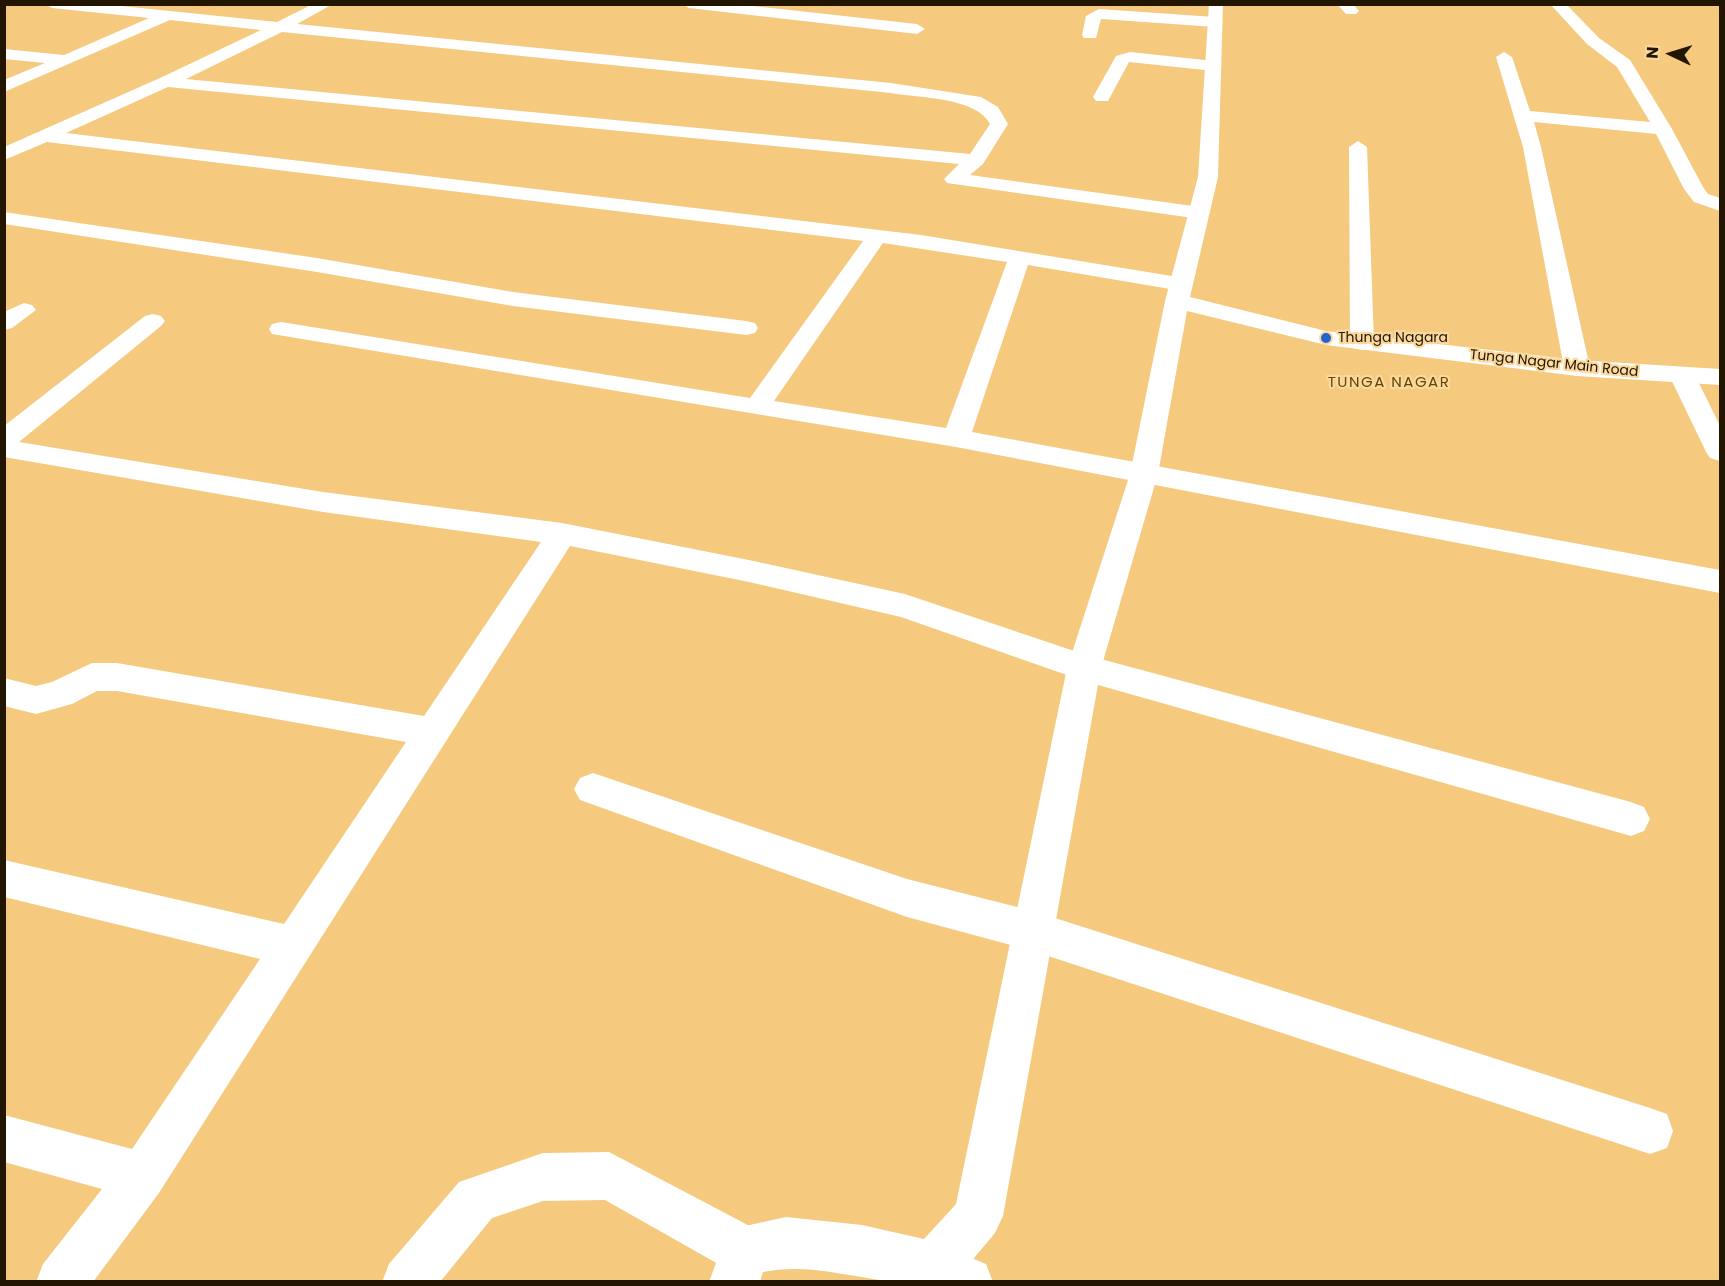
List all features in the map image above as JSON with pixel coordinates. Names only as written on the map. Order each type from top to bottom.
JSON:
[{"type":"street","points":[[52,4],[891,88],[975,101],[992,111],[999,124],[976,160],[954,179],[1200,213]]},
{"type":"street","points":[[4,154],[166,82],[285,26],[326,4]]},
{"type":"street","points":[[689,4],[917,29]]},
{"type":"street","points":[[1557,4],[1593,41],[1624,64],[1663,129],[1694,189],[1701,198],[1720,205]]},
{"type":"street","points":[[407,1281],[476,1199],[543,1177],[609,1176],[739,1266],[786,1242],[862,1250],[951,1274],[978,1216],[1084,668],[1144,474],[1179,293],[1208,177],[1215,13],[1099,14],[1094,16],[1090,35]]},
{"type":"street","points":[[4,87],[167,16]]},
{"type":"street","points":[[4,54],[69,60]]},
{"type":"street","points":[[1102,97],[1122,59],[1130,57],[1214,66]]},
{"type":"street","points":[[1504,57],[1532,147],[1577,368]]},
{"type":"street","points":[[166,82],[976,160]]},
{"type":"street","points":[[1522,116],[1663,129]]},
{"type":"street","name":"Tunga Nagar Main Road","points":[[44,136],[444,186],[877,236],[1020,257],[1179,293],[1326,338],[1577,368],[1720,377]]},
{"type":"street","points":[[1358,147],[1362,343]]},
{"type":"street","points":[[4,218],[317,265],[513,298],[746,328]]},
{"type":"street","points":[[757,407],[877,236]]},
{"type":"street","points":[[956,438],[1020,257]]},
{"type":"street","points":[[4,440],[153,321]]},
{"type":"street","points":[[281,329],[956,438],[1720,582]]},
{"type":"street","points":[[1682,375],[1720,452]]},
{"type":"street","points":[[4,448],[323,502],[562,534],[749,571],[905,606],[1084,668],[1631,819]]},
{"type":"street","points":[[61,1281],[142,1176],[562,534]]},
{"type":"street","points":[[4,692],[36,700],[60,694],[92,677],[117,677],[433,732]]},
{"type":"street","points":[[593,789],[907,898],[1033,931],[1650,1131]]},
{"type":"street","points":[[4,878],[292,946]]},
{"type":"street","points":[[4,1138],[142,1176]]},
{"type":"place","name":"Thunga Nagara","points":[[1326,338]]},
{"type":"district","name":"TUNGA NAGAR","points":[[1389,383]]}]
